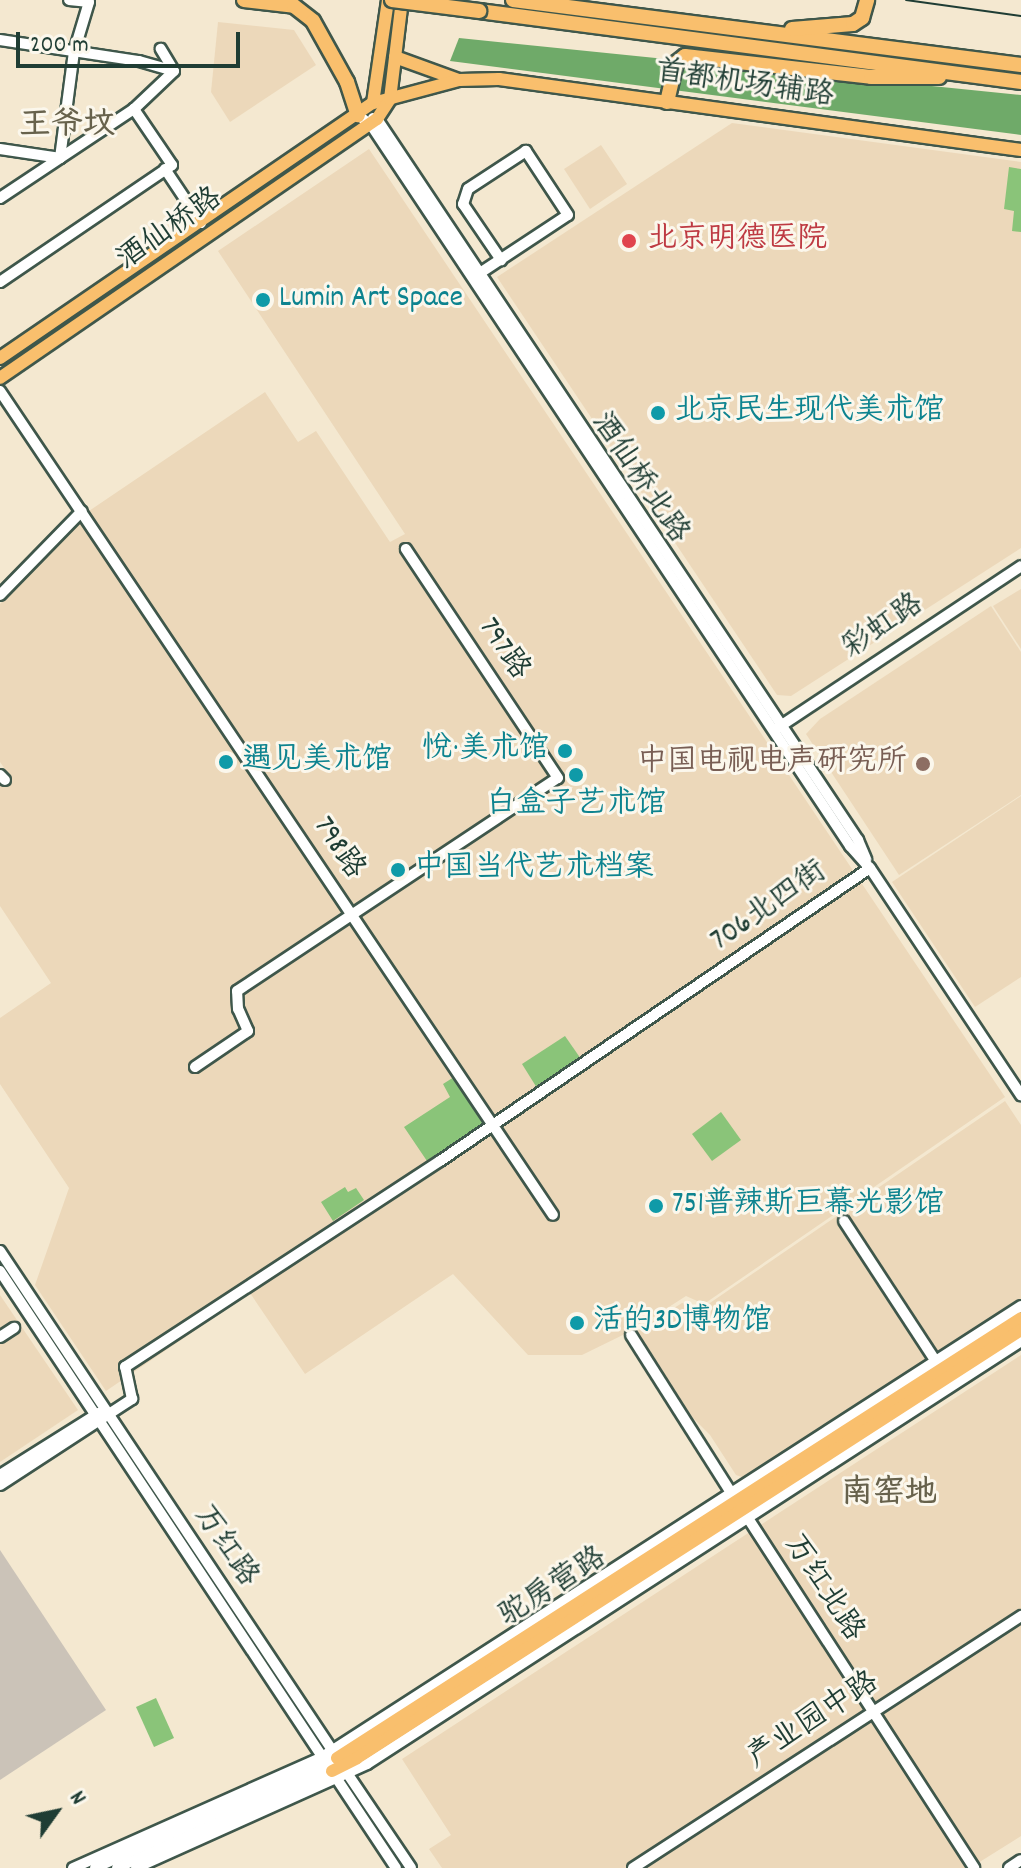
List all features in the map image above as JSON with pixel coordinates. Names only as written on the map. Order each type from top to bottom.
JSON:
[{"type":"highway","points":[[244,0],[294,6],[313,21],[347,82],[358,115]]},
{"type":"highway","points":[[390,0],[1021,82]]},
{"type":"highway","points":[[513,0],[1021,65]]},
{"type":"highway","points":[[731,29],[814,29],[853,24],[862,18],[867,0]]},
{"type":"highway","points":[[667,102],[676,63],[685,56],[871,77],[923,79],[958,74]]},
{"type":"main road","points":[[373,103],[390,0]]},
{"type":"main road","points":[[374,122],[390,99],[402,0]]},
{"type":"main road","points":[[395,57],[459,80]]},
{"type":"main road","name":"首都机场辅路","points":[[459,80],[499,79],[1021,150]]},
{"type":"main road","points":[[358,115],[373,103],[459,80]]},
{"type":"main road","name":"酒仙桥路","points":[[0,358],[358,115]]},
{"type":"main road","name":"酒仙桥路","points":[[0,378],[374,122]]},
{"type":"main road","name":"驼房营路","points":[[740,1506],[939,1365],[1021,1318]]},
{"type":"main road","name":"驼房营路","points":[[335,1765],[1021,1330]]},
{"type":"street","points":[[60,158],[74,52],[89,2],[69,0]]},
{"type":"street","points":[[0,40],[139,61],[174,71]]},
{"type":"street","points":[[161,49],[174,71]]},
{"type":"street","points":[[0,198],[134,109],[174,71]]},
{"type":"street","points":[[0,282],[172,165],[134,109]]},
{"type":"street","points":[[358,115],[374,122]]},
{"type":"street","name":"酒仙桥北路","points":[[374,122],[480,273],[778,728]]},
{"type":"street","name":"酒仙桥北路","points":[[374,122],[778,728],[858,840],[870,868],[1021,1095]]},
{"type":"street","points":[[0,149],[60,158]]},
{"type":"street","points":[[480,273],[501,260],[568,215],[526,151],[468,189],[463,204],[501,260]]},
{"type":"street","points":[[165,169],[201,223]]},
{"type":"street","name":"798路","points":[[0,391],[553,1215]]},
{"type":"street","points":[[0,595],[82,511]]},
{"type":"street","name":"797路","points":[[353,915],[558,778],[406,549]]},
{"type":"street","name":"彩虹路","points":[[778,728],[1021,566]]},
{"type":"street","name":"706北四街","points":[[101,1416],[132,1399],[125,1367],[493,1125],[870,868]]},
{"type":"street","points":[[195,1067],[248,1031],[238,1009],[237,991],[353,915]]},
{"type":"street","points":[[844,1221],[939,1365],[1021,1306]]},
{"type":"street","name":"万红路","points":[[0,1251],[101,1416]]},
{"type":"street","name":"万红路","points":[[0,1271],[335,1765],[411,1868]]},
{"type":"street","points":[[0,1337],[14,1328]]},
{"type":"street","name":"万红北路","points":[[631,1335],[974,1868]]},
{"type":"street","points":[[136,1868],[335,1765],[740,1506],[1021,1341]]},
{"type":"street","points":[[0,1475],[101,1416]]},
{"type":"street","points":[[0,1485],[101,1416]]},
{"type":"street","name":"产业园中路","points":[[633,1868],[1021,1616]]},
{"type":"street","points":[[73,1868],[335,1765]]},
{"type":"street","name":"万红路","points":[[335,1765],[396,1868]]},
{"type":"street","name":"驼房营路","points":[[118,1868],[335,1765]]},
{"type":"street","name":"驼房营路","points":[[95,1868],[335,1765]]},
{"type":"street","points":[[1009,1868],[1021,1860]]},
{"type":"shaded area","points":[[218,22],[294,30],[316,65],[230,122],[211,92]]},
{"type":"shaded area","points":[[732,123],[1021,162],[1021,548],[791,696],[777,695],[497,277]]},
{"type":"shaded area","points":[[601,145],[627,184],[590,209],[564,169]]},
{"type":"shaded area","points":[[369,149],[1005,1097],[704,1304],[686,1296],[633,1330],[582,1355],[528,1355],[453,1274],[305,1374],[250,1293],[106,1391],[35,1285],[69,1188],[0,1084],[0,1018],[51,983],[0,906],[0,773],[5,769],[0,762],[0,604],[86,513],[265,392],[298,442],[316,431],[390,542],[405,534],[218,251]]},
{"type":"shaded area","points":[[1021,589],[1021,649],[993,606]]},
{"type":"shaded area","name":"中国电视电声研究所","points":[[991,606],[1021,652],[1021,795],[899,875],[806,734],[820,719]]},
{"type":"shaded area","points":[[1021,796],[1021,977],[975,1007],[892,882]]},
{"type":"shaded area","points":[[1005,1101],[1021,1125],[1021,1303],[750,1480],[736,1475],[710,1435],[690,1415],[636,1332],[682,1303],[704,1307]]},
{"type":"shaded area","points":[[0,1295],[78,1410],[0,1462]]},
{"type":"shaded area","points":[[1021,1355],[1021,1836],[970,1868],[442,1868],[429,1849],[451,1835],[402,1759]]},
{"type":"shaded area","points":[[0,1550],[106,1710],[0,1780]]},
{"type":"green space","points":[[459,38],[1021,95],[1021,135],[450,61]]},
{"type":"green space","points":[[1009,167],[1021,169],[1021,232],[1012,231],[1014,211],[1004,209]]},
{"type":"green space","points":[[565,1036],[581,1059],[537,1088],[522,1064]]},
{"type":"green space","points":[[454,1077],[484,1123],[427,1161],[404,1127],[450,1097],[443,1084]]},
{"type":"green space","points":[[721,1112],[741,1140],[712,1161],[692,1134]]},
{"type":"green space","points":[[345,1187],[348,1192],[356,1188],[364,1200],[333,1221],[321,1202]]},
{"type":"green space","points":[[156,1698],[174,1738],[154,1747],[136,1707]]},
{"type":"railway","points":[[906,0],[1021,16]]},
{"type":"place","name":"北京明德医院","points":[[629,241]]},
{"type":"place","name":"Lumin Art Space","points":[[263,300]]},
{"type":"place","name":"北京民生现代美术馆","points":[[658,413]]},
{"type":"place","name":"悦·美术馆","points":[[565,751]]},
{"type":"place","name":"遇见美术馆","points":[[226,762]]},
{"type":"place","name":"中国电视电声研究所","points":[[923,764]]},
{"type":"place","name":"白盒子艺术馆","points":[[576,775]]},
{"type":"place","name":"中国当代艺术档案","points":[[398,870]]},
{"type":"place","name":"751普辣斯巨幕光影馆","points":[[656,1206]]},
{"type":"place","name":"活的3D博物馆","points":[[577,1323]]},
{"type":"district","name":"王爷坟","points":[[67,127]]},
{"type":"district","name":"南窑地","points":[[889,1495]]}]
